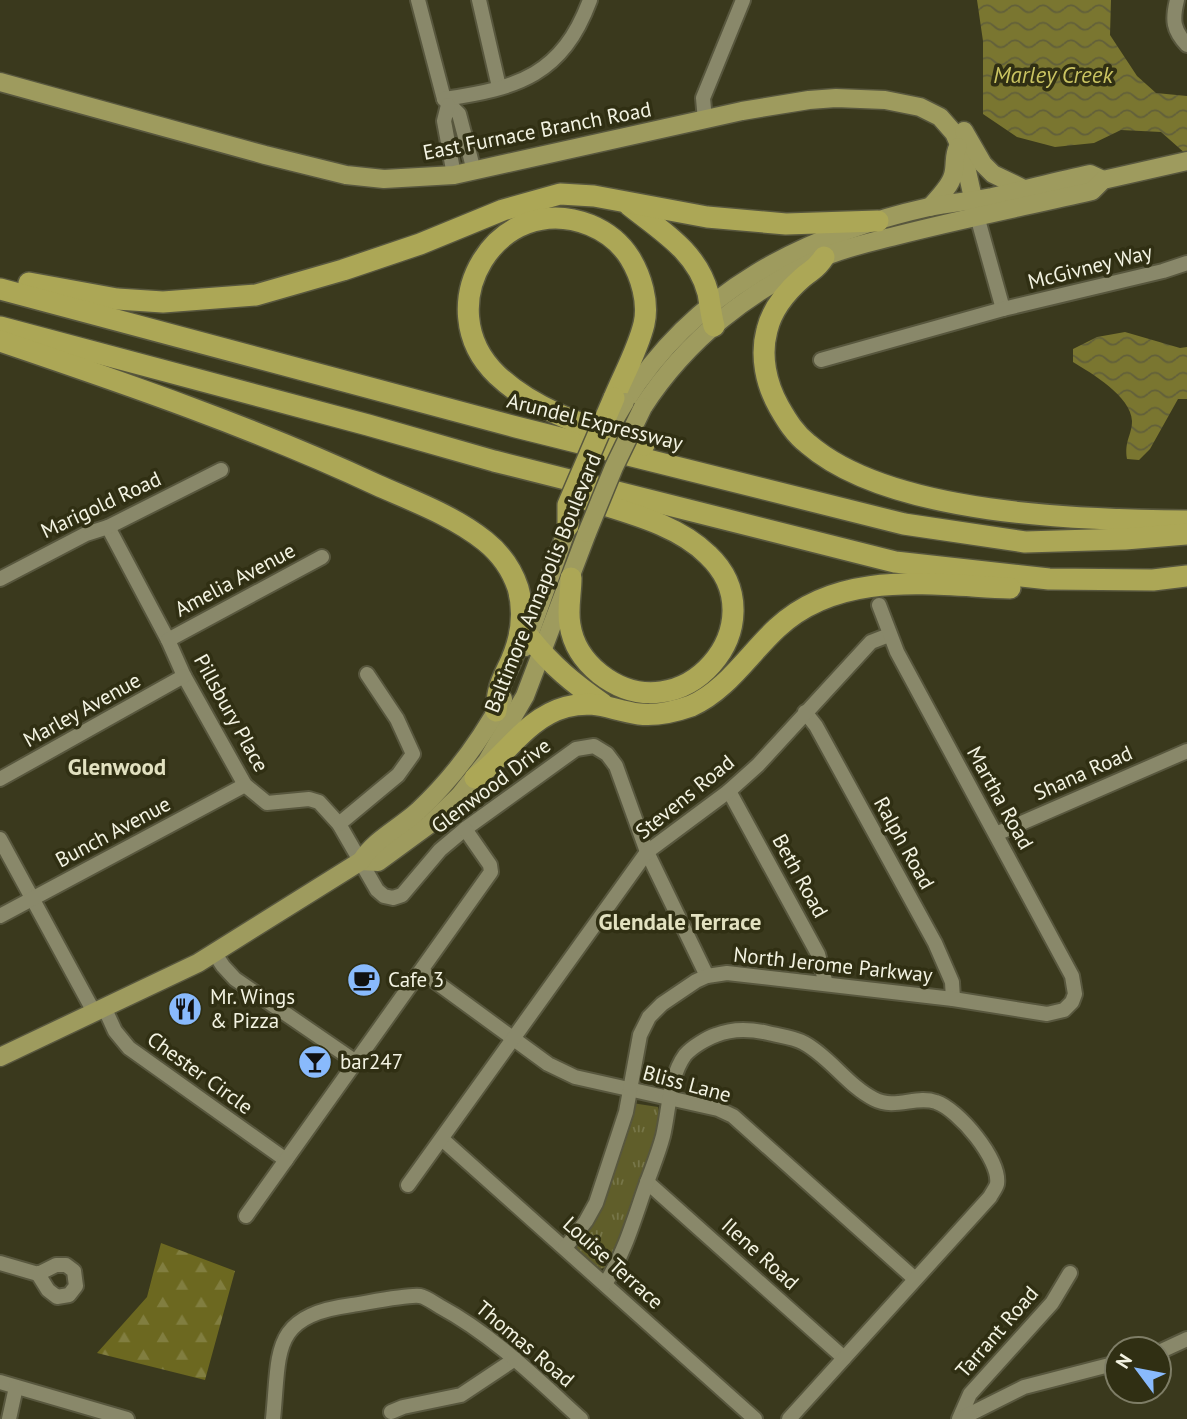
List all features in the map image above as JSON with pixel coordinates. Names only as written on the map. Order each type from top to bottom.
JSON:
[{"type":"highway","points":[[0,277],[117,299],[163,302],[256,295],[343,270],[420,244],[503,210],[560,194],[707,217],[786,224],[878,221]]},
{"type":"highway","points":[[624,202],[683,249],[699,272],[708,292],[712,316]]},
{"type":"highway","points":[[578,530],[568,505],[619,400],[644,322],[644,298],[641,281],[624,249],[605,232],[580,221],[548,218],[530,222],[509,232],[480,261],[471,282],[468,300],[470,327],[478,350],[486,362],[517,392],[559,415],[678,458],[706,476]]},
{"type":"highway","points":[[824,257],[816,269],[789,289],[778,304],[769,324],[764,346],[765,374],[773,397],[789,425],[807,444],[831,461],[857,474],[894,488],[948,502],[1104,520],[1187,521]]},
{"type":"highway","name":"Arundel Expressway","points":[[0,289],[706,476],[904,524],[1025,542],[1187,534]]},
{"type":"highway","points":[[0,327],[494,461],[895,562],[1049,579],[1153,580],[1187,576]]},
{"type":"highway","points":[[0,341],[300,450],[433,511],[487,542],[510,571],[518,590],[522,630],[499,688],[496,711]]},
{"type":"highway","points":[[494,461],[508,474],[660,525],[692,542],[708,555],[723,575],[731,596],[732,617],[723,649],[713,664],[695,680],[670,691],[644,692],[611,683],[591,667],[576,647],[569,625],[571,578]]},
{"type":"highway","points":[[535,645],[574,684],[603,704],[639,714],[666,713],[693,705],[718,690],[787,619],[819,600],[844,591],[888,585],[1105,591],[1121,580]]},
{"type":"highway","points":[[475,778],[493,765],[538,720],[566,707],[603,704]]},
{"type":"main road","name":"East Furnace Branch Road","points":[[0,82],[265,155],[346,175],[384,179],[454,175],[742,111],[809,100],[836,98],[902,103],[919,107],[940,117],[955,117],[983,164],[993,174],[1022,188]]},
{"type":"main road","points":[[940,117],[960,144],[976,208]]},
{"type":"main road","points":[[930,207],[953,176],[954,153],[960,144]]},
{"type":"main road","name":"Baltimore Annapolis Boulevard","points":[[361,862],[378,862],[409,840],[447,808],[475,778],[515,715],[535,645],[578,530],[614,467],[643,407],[712,316],[757,272],[820,240],[930,207],[976,208],[1092,191],[1103,180],[1183,162]]},
{"type":"main road","name":"Baltimore Annapolis Boulevard","points":[[619,400],[664,349],[712,316],[824,257],[976,208],[1022,188],[1090,174],[1103,180]]},
{"type":"main road","name":"Baltimore Annapolis Boulevard","points":[[0,1057],[164,981],[215,954],[361,862],[371,846],[415,814],[459,768],[488,727],[571,578],[578,530]]},
{"type":"street","points":[[418,0],[446,102],[444,121],[454,175]]},
{"type":"street","points":[[479,0],[499,87]]},
{"type":"street","points":[[446,102],[527,78],[543,70],[561,55],[590,0]]},
{"type":"street","points":[[705,120],[703,98],[743,0]]},
{"type":"street","points":[[1177,0],[1172,21],[1177,35],[1187,45]]},
{"type":"street","points":[[1172,21],[1187,4]]},
{"type":"street","points":[[446,102],[459,114],[474,171]]},
{"type":"street","name":"McGivney Way","points":[[976,208],[1003,309]]},
{"type":"street","name":"McGivney Way","points":[[821,360],[1003,309],[1187,263]]},
{"type":"street","name":"Marigold Road","points":[[0,579],[86,534],[108,527],[220,470]]},
{"type":"street","name":"Pillsbury Place","points":[[108,527],[168,640],[184,676],[246,785],[267,803],[309,799],[319,802],[339,824],[361,862]]},
{"type":"street","name":"Amelia Avenue","points":[[168,640],[322,557]]},
{"type":"street","name":"Martha Road","points":[[879,605],[889,635],[1072,976],[1075,994],[1064,1010]]},
{"type":"street","name":"Stevens Road","points":[[408,1185],[647,852],[758,765],[871,642],[889,635]]},
{"type":"street","points":[[339,824],[398,775],[413,754],[397,719],[367,674]]},
{"type":"street","name":"Marley Avenue","points":[[0,779],[184,676]]},
{"type":"street","name":"Ralph Road","points":[[805,712],[816,726],[935,943],[953,982],[953,999]]},
{"type":"street","name":"Glenwood Drive","points":[[361,862],[377,890],[384,896],[393,898],[402,895],[440,850],[465,830],[576,749],[594,746],[607,754],[616,766],[647,852],[707,976]]},
{"type":"street","name":"Shana Road","points":[[996,834],[1187,751]]},
{"type":"street","name":"Bunch Avenue","points":[[0,916],[246,785]]},
{"type":"street","name":"Beth Road","points":[[729,790],[818,954],[826,984]]},
{"type":"street","points":[[246,1216],[491,872],[491,865],[465,830]]},
{"type":"street","name":"Chester Circle","points":[[0,839],[99,1009],[129,1048],[286,1160]]},
{"type":"street","points":[[215,954],[235,979],[356,1062]]},
{"type":"street","name":"Bliss Lane","points":[[421,971],[548,1064],[575,1077],[718,1109],[733,1116],[915,1279]]},
{"type":"street","name":"North Jerome Parkway","points":[[565,1248],[596,1203],[626,1112],[640,1035],[649,1017],[662,1004],[707,976],[727,973],[826,984],[953,999],[1047,1014],[1064,1010]]},
{"type":"street","points":[[605,1284],[615,1268],[662,1140],[669,1098],[685,1055],[714,1035],[727,1031],[755,1030],[792,1039],[818,1052],[873,1099],[886,1104],[924,1100],[937,1102],[945,1107],[975,1135],[989,1154],[995,1164],[997,1186],[789,1419]]},
{"type":"street","name":"Louise Terrace","points":[[442,1139],[755,1419]]},
{"type":"street","name":"Ilene Road","points":[[647,1182],[845,1358]]},
{"type":"street","points":[[0,1263],[38,1274]]},
{"type":"street","name":"Tarrant Road","points":[[959,1419],[970,1394],[1052,1303],[1070,1273]]},
{"type":"street","name":"Thomas Road","points":[[273,1419],[279,1356],[285,1338],[295,1323],[331,1308],[421,1296],[470,1322],[581,1419]]},
{"type":"street","points":[[391,1412],[461,1395],[515,1359]]},
{"type":"street","points":[[959,1419],[1024,1387],[1103,1367]]},
{"type":"street","points":[[0,1382],[120,1418]]},
{"type":"street","points":[[9,1419],[16,1387]]},
{"type":"green space","points":[[632,1103],[658,1107],[662,1128],[613,1261],[605,1268],[597,1269],[576,1248]]},
{"type":"green space","points":[[161,1243],[235,1271],[205,1380],[97,1353],[147,1297]]},
{"type":"water","name":"Marley Creek","points":[[977,0],[1111,0],[1110,35],[1137,76],[1156,93],[1187,96],[1187,155],[1161,132],[1121,130],[1094,143],[1055,147],[1017,137],[983,114],[983,41]]},
{"type":"water","points":[[1125,332],[1180,348],[1187,347],[1187,399],[1178,399],[1150,449],[1139,460],[1127,459],[1132,421],[1125,403],[1109,386],[1073,362],[1073,349],[1097,337]]},
{"type":"place","name":"Cafe 3","points":[[364,980]]},
{"type":"place","name":"Mr. Wings & Pizza","points":[[185,1009]]},
{"type":"place","name":"bar247","points":[[315,1062]]},
{"type":"district","name":"Glenwood","points":[[117,767]]},
{"type":"district","name":"Glendale Terrace","points":[[680,922]]}]
